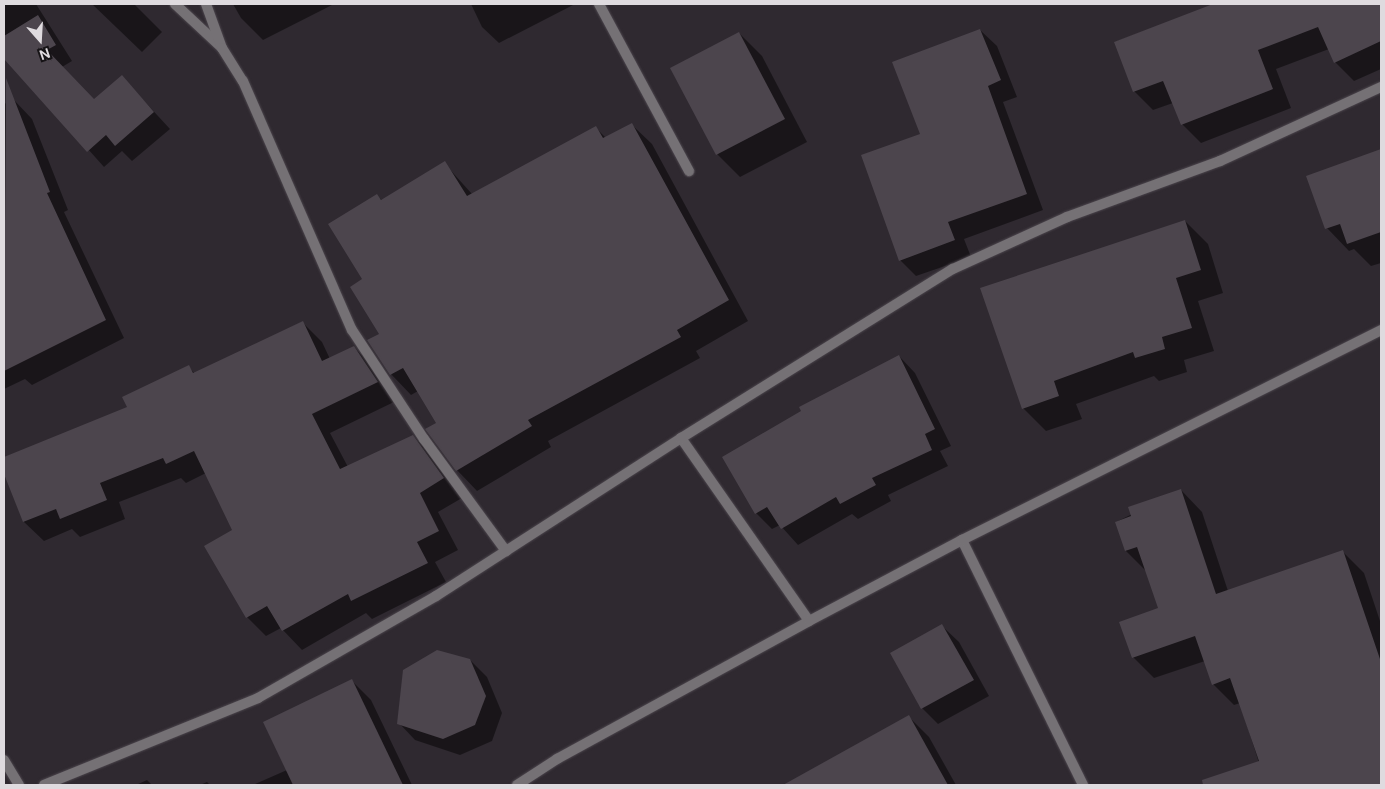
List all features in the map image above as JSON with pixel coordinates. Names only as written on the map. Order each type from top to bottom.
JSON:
[{"type":"street","points":[[176,4],[222,48]]},
{"type":"street","points":[[206,4],[222,48],[243,81],[352,330],[424,439],[506,551]]},
{"type":"street","points":[[599,4],[689,171]]},
{"type":"street","points":[[44,785],[258,698],[506,551],[681,438],[953,269],[1068,217],[1220,161],[1381,87]]},
{"type":"street","points":[[517,785],[557,759],[809,621],[962,540],[1381,330]]},
{"type":"street","points":[[681,438],[809,621]]},
{"type":"street","points":[[962,540],[1083,785]]},
{"type":"street","points":[[4,760],[19,785]]},
{"type":"building","points":[[1213,4],[1381,4],[1381,41],[1334,63],[1318,27],[1258,50],[1273,89],[1181,125],[1163,81],[1133,92],[1114,42]]},
{"type":"building","points":[[38,15],[56,45],[47,50],[94,99],[122,75],[154,112],[115,146],[106,135],[87,152],[4,59],[4,36]]},
{"type":"building","points":[[980,29],[1001,80],[988,86],[1027,194],[948,222],[955,240],[899,261],[861,155],[920,134],[892,62]]},
{"type":"building","points":[[739,32],[785,119],[716,155],[670,68]]},
{"type":"building","points":[[6,78],[50,192],[47,193],[106,320],[4,371]]},
{"type":"building","points":[[632,123],[729,300],[677,330],[681,337],[528,420],[532,426],[456,471],[425,429],[436,423],[403,368],[390,375],[367,340],[379,334],[350,287],[362,279],[328,224],[377,194],[381,200],[445,161],[467,196],[596,126],[603,138]]},
{"type":"building","points":[[1381,149],[1381,232],[1347,244],[1340,224],[1325,229],[1306,176]]},
{"type":"building","points":[[1185,220],[1201,270],[1176,278],[1192,328],[1162,337],[1165,349],[1135,358],[1133,352],[1054,381],[1059,396],[1022,409],[980,288]]},
{"type":"building","points":[[303,321],[322,361],[354,346],[378,382],[312,414],[340,469],[413,435],[444,478],[420,493],[439,531],[417,542],[428,563],[351,601],[348,594],[282,631],[267,606],[246,618],[204,546],[232,530],[194,451],[166,464],[163,458],[100,483],[107,500],[60,519],[56,509],[23,522],[4,474],[4,457],[127,407],[122,397],[189,365],[193,373]]},
{"type":"building","points":[[899,355],[935,429],[925,434],[932,450],[872,478],[876,485],[840,504],[836,497],[781,529],[767,507],[755,514],[722,457],[801,411],[799,407]]},
{"type":"building","points":[[1181,489],[1216,594],[1343,550],[1381,662],[1381,785],[1203,785],[1202,780],[1259,761],[1230,678],[1212,685],[1195,636],[1132,658],[1119,622],[1158,608],[1137,547],[1125,551],[1115,522],[1131,516],[1128,507]]},
{"type":"building","points":[[942,624],[974,680],[921,709],[890,653]]},
{"type":"building","points":[[437,650],[470,659],[486,696],[475,725],[443,739],[397,724],[403,670]]},
{"type":"building","points":[[352,679],[403,785],[293,785],[263,722]]},
{"type":"building","points":[[909,715],[948,785],[783,785]]}]
